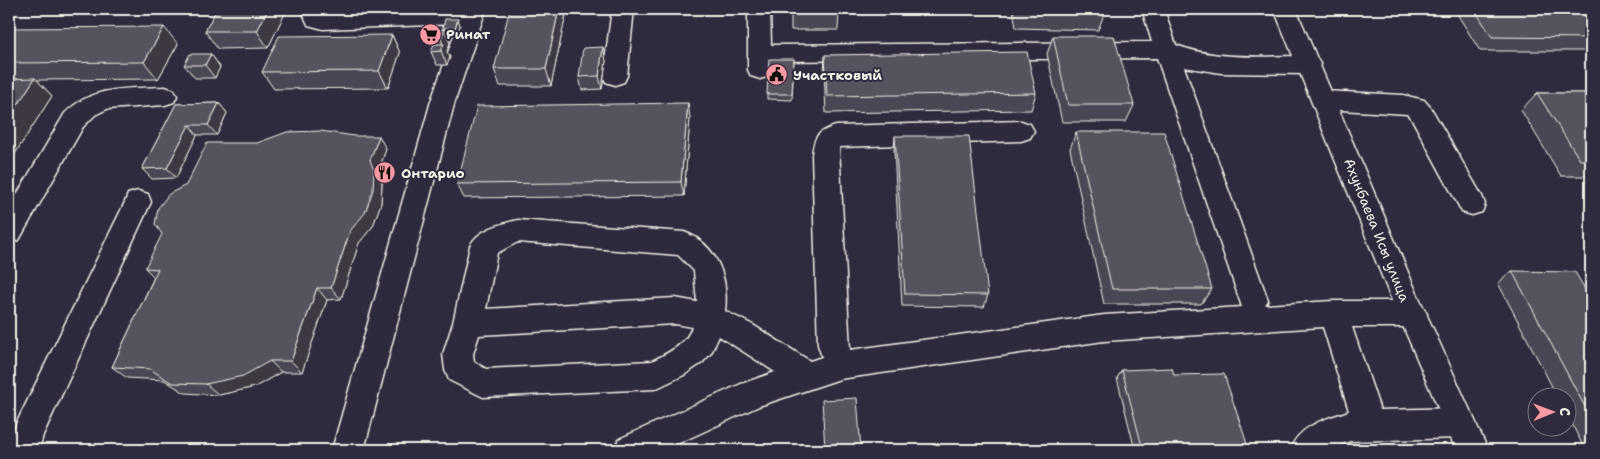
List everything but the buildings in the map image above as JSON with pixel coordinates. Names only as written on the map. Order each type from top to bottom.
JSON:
[{"type":"main road","points":[[316,9],[314,13],[316,19],[323,21],[474,12],[443,101],[348,450]]},
{"type":"main road","points":[[615,76],[623,9]]},
{"type":"main road","points":[[759,9],[760,62],[1166,50],[1194,60],[1221,64],[1310,65]]},
{"type":"main road","points":[[1153,9],[1253,300]]},
{"type":"main road","name":"Ахунбаева Исы улица","points":[[1285,9],[1310,65],[1412,314],[1466,437]]},
{"type":"main road","points":[[9,232],[74,120],[86,108],[103,100],[165,96]]},
{"type":"main road","points":[[1324,100],[1403,104],[1415,107],[1422,115],[1472,204]]},
{"type":"main road","points":[[840,366],[833,345],[826,142],[836,136],[1021,131]]},
{"type":"main road","points":[[23,450],[28,433],[138,202]]},
{"type":"main road","points":[[518,231],[684,244],[704,262],[712,282],[710,317],[699,346],[679,362],[655,375],[483,383],[460,370],[458,354],[468,323],[484,246],[504,235],[518,231]]},
{"type":"main road","points":[[468,323],[676,311],[710,317],[742,334],[807,376]]},
{"type":"main road","points":[[630,450],[752,394],[840,366],[1104,328],[1333,314],[1412,314]]},
{"type":"main road","points":[[1333,314],[1370,426]]},
{"type":"main road","points":[[1306,450],[1315,441],[1327,434],[1350,426],[1370,426],[1466,437]]},
{"type":"place","name":"Ринат","points":[[430,34]]},
{"type":"place","name":"Участковый","points":[[777,75]]},
{"type":"place","name":"Онтарио","points":[[385,173]]}]
